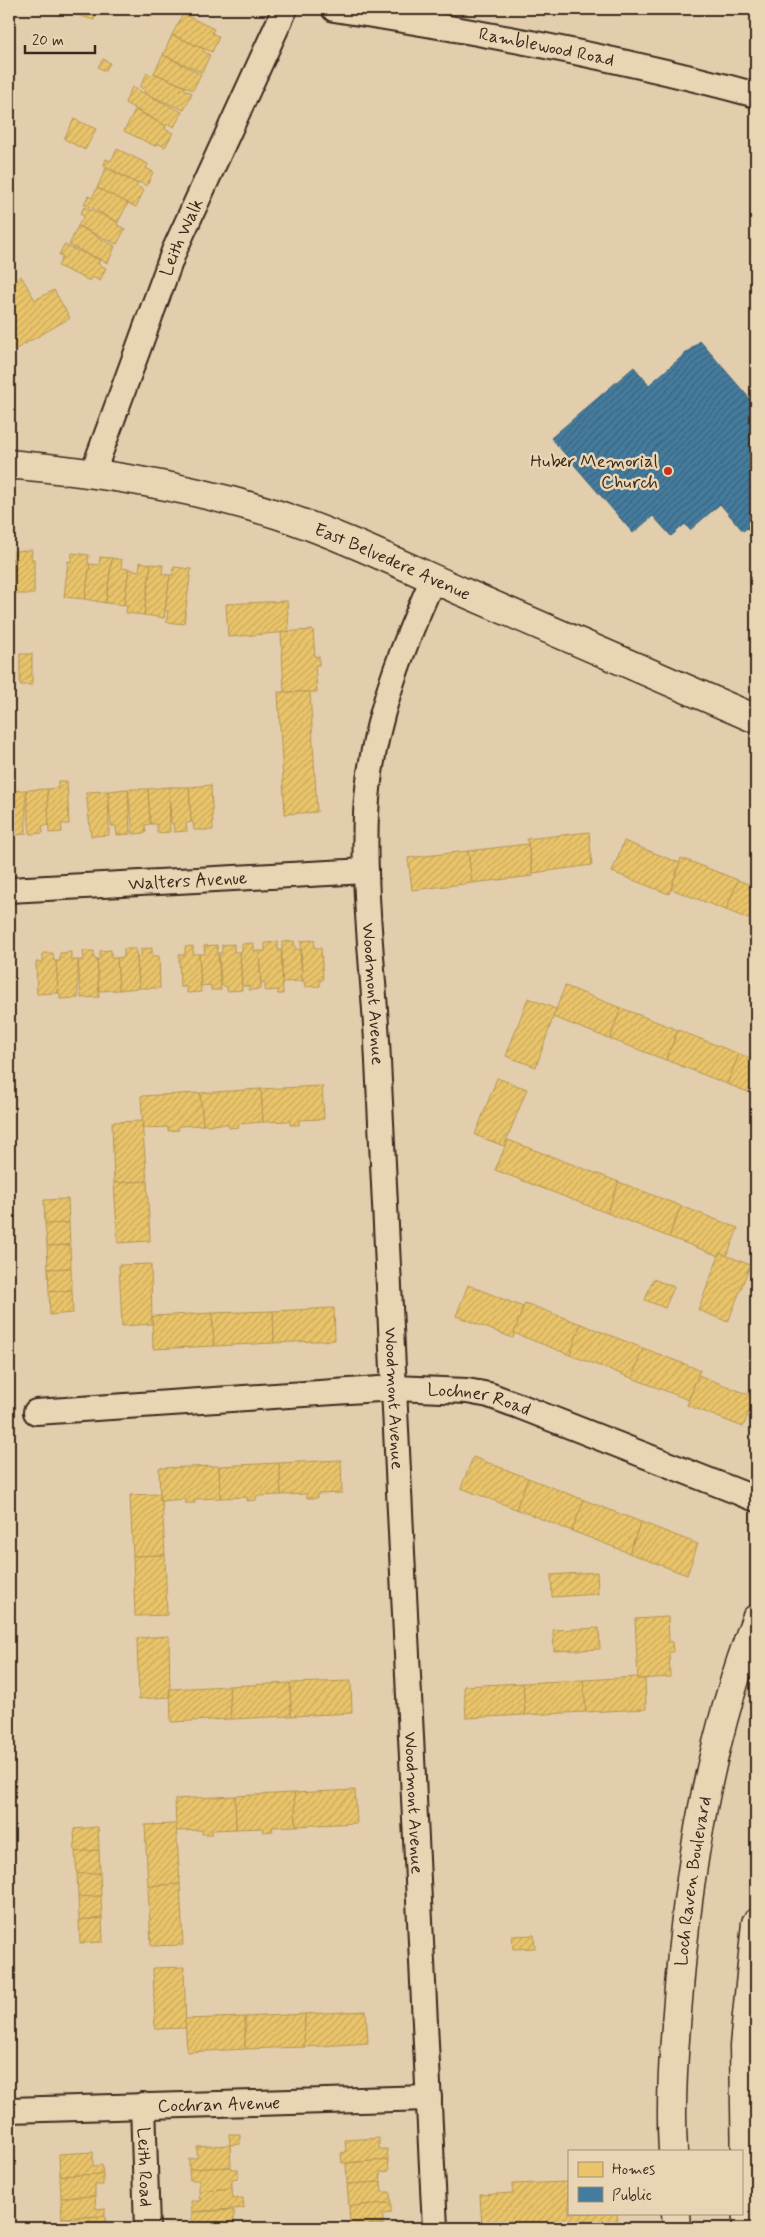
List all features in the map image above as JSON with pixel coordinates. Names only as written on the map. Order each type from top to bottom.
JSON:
[{"type":"main road","name":"East Belvedere Avenue","points":[[9,464],[93,472],[142,480],[215,497],[278,515],[352,541],[433,579],[756,719]]},
{"type":"main road","name":"Loch Raven Boulevard","points":[[673,2150],[675,2041],[680,1966],[688,1897],[702,1810],[723,1712],[756,1620]]},
{"type":"main road","points":[[747,2228],[744,2046],[756,1923]]},
{"type":"main road","points":[[676,2214],[677,2228]]},
{"type":"street","name":"Leith Walk","points":[[93,472],[174,251],[285,9]]},
{"type":"street","name":"Ramblewood Road","points":[[334,9],[570,49],[657,68],[756,96]]},
{"type":"street","name":"Woodmont Avenue","points":[[433,579],[412,626],[382,712],[370,775],[366,814],[366,872],[376,1013],[434,2228]]},
{"type":"street","name":"Walters Avenue","points":[[9,890],[366,872]]},
{"type":"street","name":"Lochner Road","points":[[36,1412],[394,1388],[467,1391],[489,1396],[756,1499]]},
{"type":"street","name":"Cochran Avenue","points":[[9,2110],[429,2098]]},
{"type":"street","name":"Leith Road","points":[[143,2106],[147,2228]]},
{"type":"building: Homes","points":[[73,9],[97,9],[94,20],[71,13]]},
{"type":"building: Homes","points":[[134,9],[156,9],[152,17]]},
{"type":"building: Homes","points":[[703,9],[726,9],[725,14]]},
{"type":"building: Homes","points":[[183,14],[214,29],[212,33],[219,37],[212,52],[172,35]]},
{"type":"building: Homes","points":[[172,35],[204,49],[203,51],[210,55],[202,72],[163,55]]},
{"type":"building: Homes","points":[[163,55],[201,74],[193,90],[154,73]]},
{"type":"building: Homes","points":[[103,59],[110,63],[105,71],[98,67]]},
{"type":"building: Homes","points":[[147,73],[152,75],[154,73],[185,87],[184,89],[192,93],[184,110],[144,93],[145,90],[140,87]]},
{"type":"building: Homes","points":[[132,87],[182,112],[174,127],[168,124],[166,126],[125,103]]},
{"type":"building: Homes","points":[[135,110],[166,126],[165,129],[173,133],[165,147],[157,143],[155,146],[124,131]]},
{"type":"building: Homes","points":[[74,119],[96,129],[85,150],[64,139]]},
{"type":"building: Homes","points":[[117,149],[148,164],[146,168],[153,172],[147,186],[139,182],[138,184],[104,165],[106,159],[111,161]]},
{"type":"building: Homes","points":[[106,168],[138,184],[136,186],[144,190],[136,207],[97,188]]},
{"type":"building: Homes","points":[[97,188],[128,203],[118,222],[84,204],[88,196],[92,198]]},
{"type":"building: Homes","points":[[84,207],[118,222],[117,225],[125,229],[117,244],[78,226],[84,216],[80,214]]},
{"type":"building: Homes","points":[[78,226],[115,246],[108,263],[69,245]]},
{"type":"building: Homes","points":[[64,245],[100,260],[98,264],[106,268],[100,281],[92,277],[90,281],[58,266],[63,256],[59,255]]},
{"type":"building: Homes","points":[[21,276],[35,300],[54,290],[70,318],[9,353],[9,283]]},
{"type":"building: Homes","points":[[32,550],[31,559],[34,559],[34,594],[13,594],[14,551]]},
{"type":"building: Homes","points":[[72,553],[89,555],[88,564],[90,564],[85,599],[64,597],[68,561],[71,562]]},
{"type":"building: Homes","points":[[100,557],[112,558],[106,603],[85,599],[90,564],[99,565]]},
{"type":"building: Homes","points":[[112,558],[122,560],[121,568],[129,569],[124,605],[106,603]]},
{"type":"building: Homes","points":[[9,559],[13,559],[13,594],[9,594]]},
{"type":"building: Homes","points":[[140,562],[151,564],[144,615],[126,613],[127,605],[124,605],[129,569],[139,571]]},
{"type":"building: Homes","points":[[151,564],[163,565],[162,574],[170,575],[164,618],[144,615]]},
{"type":"building: Homes","points":[[174,567],[191,569],[184,624],[166,622],[168,611],[165,611],[170,575],[173,575]]},
{"type":"building: Homes","points":[[287,601],[289,632],[228,637],[226,604]]},
{"type":"building: Homes","points":[[313,630],[315,657],[319,656],[319,665],[315,665],[317,692],[284,692],[281,632]]},
{"type":"building: Homes","points":[[20,654],[32,654],[32,685],[20,685]]},
{"type":"building: Homes","points":[[278,692],[310,692],[317,812],[285,814]]},
{"type":"building: Homes","points":[[58,781],[67,781],[69,824],[61,824],[62,832],[49,833],[47,789],[58,788]]},
{"type":"building: Homes","points":[[211,785],[213,830],[194,830],[193,822],[191,822],[189,787]]},
{"type":"building: Homes","points":[[169,787],[189,787],[191,822],[186,823],[187,831],[174,832],[173,823],[171,823]]},
{"type":"building: Homes","points":[[169,787],[170,832],[157,833],[157,824],[150,824],[148,789]]},
{"type":"building: Homes","points":[[47,789],[49,825],[42,826],[43,833],[30,834],[26,790]]},
{"type":"building: Homes","points":[[128,789],[130,834],[117,835],[116,826],[111,826],[108,791]]},
{"type":"building: Homes","points":[[128,789],[148,789],[150,824],[145,825],[146,833],[133,834]]},
{"type":"building: Homes","points":[[26,790],[26,834],[14,835],[13,827],[9,827],[9,791]]},
{"type":"building: Homes","points":[[108,791],[109,835],[91,836],[86,792]]},
{"type":"building: Homes","points":[[589,832],[592,865],[533,873],[527,839]]},
{"type":"building: Homes","points":[[624,841],[680,863],[669,894],[612,872]]},
{"type":"building: Homes","points":[[528,844],[533,876],[472,883],[468,851]]},
{"type":"building: Homes","points":[[468,851],[472,883],[412,890],[408,858]]},
{"type":"building: Homes","points":[[681,858],[738,880],[726,910],[671,889]]},
{"type":"building: Homes","points":[[738,880],[756,887],[756,922],[726,910]]},
{"type":"building: Homes","points":[[314,940],[315,948],[321,948],[323,980],[320,980],[320,986],[305,987],[304,981],[302,981],[301,941]]},
{"type":"building: Homes","points":[[294,941],[295,949],[300,949],[302,981],[282,982],[282,942]]},
{"type":"building: Homes","points":[[278,942],[278,950],[281,950],[283,994],[278,994],[278,990],[265,991],[265,983],[261,983],[259,951],[265,951],[265,943]]},
{"type":"building: Homes","points":[[254,943],[254,951],[259,951],[261,989],[249,990],[249,986],[242,986],[240,952],[242,952],[242,944]]},
{"type":"building: Homes","points":[[234,944],[234,952],[240,952],[242,990],[227,991],[227,987],[221,985],[219,953],[222,953],[222,945]]},
{"type":"building: Homes","points":[[217,945],[221,990],[211,990],[211,985],[201,986],[199,954],[205,954],[204,946]]},
{"type":"building: Homes","points":[[193,946],[193,954],[199,954],[201,992],[187,993],[187,987],[180,987],[179,955],[185,955],[185,947]]},
{"type":"building: Homes","points":[[152,948],[152,956],[159,956],[160,988],[139,988],[137,957],[141,957],[141,949]]},
{"type":"building: Homes","points":[[124,949],[136,949],[139,988],[119,990],[117,958],[124,957]]},
{"type":"building: Homes","points":[[111,950],[111,958],[117,958],[119,990],[99,991],[97,959],[100,959],[100,951]]},
{"type":"building: Homes","points":[[83,951],[94,951],[94,959],[97,959],[99,997],[81,998],[78,960],[84,960]]},
{"type":"building: Homes","points":[[71,952],[71,960],[78,960],[78,998],[60,999],[56,961],[60,961],[60,953]]},
{"type":"building: Homes","points":[[43,953],[53,953],[54,961],[56,961],[58,993],[37,994],[36,962],[43,962]]},
{"type":"building: Homes","points":[[565,986],[621,1008],[610,1039],[553,1017]]},
{"type":"building: Homes","points":[[528,998],[556,1009],[536,1067],[506,1056]]},
{"type":"building: Homes","points":[[621,1008],[678,1030],[666,1060],[610,1039]]},
{"type":"building: Homes","points":[[678,1030],[739,1054],[727,1084],[666,1060]]},
{"type":"building: Homes","points":[[739,1054],[756,1060],[756,1095],[727,1084]]},
{"type":"building: Homes","points":[[497,1078],[527,1089],[504,1146],[475,1135]]},
{"type":"building: Homes","points":[[322,1086],[324,1119],[299,1120],[299,1125],[290,1125],[290,1121],[263,1122],[261,1089]]},
{"type":"building: Homes","points":[[261,1089],[263,1122],[238,1124],[239,1127],[229,1128],[228,1124],[203,1125],[200,1093]]},
{"type":"building: Homes","points":[[200,1093],[203,1125],[178,1126],[179,1130],[168,1131],[168,1127],[143,1128],[141,1096]]},
{"type":"building: Homes","points":[[142,1121],[147,1181],[114,1183],[112,1122]]},
{"type":"building: Homes","points":[[508,1140],[619,1182],[607,1213],[495,1170]]},
{"type":"building: Homes","points":[[147,1181],[150,1241],[118,1243],[114,1183]]},
{"type":"building: Homes","points":[[619,1182],[681,1206],[669,1237],[607,1213]]},
{"type":"building: Homes","points":[[68,1199],[69,1223],[45,1224],[44,1200]]},
{"type":"building: Homes","points":[[681,1206],[738,1228],[727,1256],[720,1253],[719,1256],[669,1237]]},
{"type":"building: Homes","points":[[69,1223],[70,1245],[47,1246],[45,1224]]},
{"type":"building: Homes","points":[[70,1245],[71,1268],[48,1269],[47,1246]]},
{"type":"building: Homes","points":[[720,1253],[750,1265],[728,1322],[698,1310]]},
{"type":"building: Homes","points":[[151,1264],[152,1324],[122,1326],[119,1265]]},
{"type":"building: Homes","points":[[71,1268],[72,1290],[49,1292],[48,1269]]},
{"type":"building: Homes","points":[[653,1279],[674,1287],[665,1308],[645,1300]]},
{"type":"building: Homes","points":[[468,1285],[523,1307],[513,1338],[456,1316]]},
{"type":"building: Homes","points":[[72,1290],[73,1313],[50,1315],[49,1292]]},
{"type":"building: Homes","points":[[525,1303],[581,1324],[570,1355],[514,1333]]},
{"type":"building: Homes","points":[[334,1308],[335,1340],[274,1343],[273,1311]]},
{"type":"building: Homes","points":[[273,1311],[274,1343],[214,1346],[212,1313]]},
{"type":"building: Homes","points":[[212,1313],[214,1346],[153,1349],[152,1316]]},
{"type":"building: Homes","points":[[581,1324],[643,1348],[632,1378],[570,1355]]},
{"type":"building: Homes","points":[[643,1348],[700,1370],[689,1400],[632,1378]]},
{"type":"building: Homes","points":[[698,1375],[755,1397],[743,1427],[687,1405]]},
{"type":"building: Homes","points":[[473,1457],[528,1478],[516,1509],[461,1488]]},
{"type":"building: Homes","points":[[341,1460],[342,1493],[317,1494],[317,1498],[307,1498],[307,1494],[281,1495],[279,1463]]},
{"type":"building: Homes","points":[[279,1463],[281,1495],[256,1496],[256,1500],[247,1501],[247,1497],[220,1498],[219,1466]]},
{"type":"building: Homes","points":[[219,1466],[220,1498],[195,1499],[195,1503],[185,1503],[185,1499],[160,1501],[159,1468]]},
{"type":"building: Homes","points":[[528,1478],[584,1500],[572,1531],[516,1509]]},
{"type":"building: Homes","points":[[160,1494],[165,1555],[133,1556],[130,1495]]},
{"type":"building: Homes","points":[[584,1500],[641,1522],[629,1553],[572,1531]]},
{"type":"building: Homes","points":[[641,1522],[698,1544],[687,1575],[629,1553]]},
{"type":"building: Homes","points":[[165,1555],[167,1615],[135,1616],[133,1556]]},
{"type":"building: Homes","points":[[597,1572],[598,1594],[552,1597],[551,1575]]},
{"type":"building: Homes","points":[[668,1617],[669,1642],[672,1642],[673,1652],[669,1652],[670,1677],[638,1679],[635,1619]]},
{"type":"building: Homes","points":[[599,1628],[600,1649],[554,1651],[553,1630]]},
{"type":"building: Homes","points":[[169,1636],[170,1697],[139,1699],[137,1638]]},
{"type":"building: Homes","points":[[638,1677],[638,1679],[645,1679],[646,1709],[586,1712],[583,1680]]},
{"type":"building: Homes","points":[[583,1680],[586,1712],[525,1715],[523,1683]]},
{"type":"building: Homes","points":[[351,1681],[352,1713],[291,1716],[290,1683]]},
{"type":"building: Homes","points":[[290,1683],[291,1716],[231,1719],[229,1686]]},
{"type":"building: Homes","points":[[523,1683],[525,1715],[466,1718],[464,1686]]},
{"type":"building: Homes","points":[[229,1686],[231,1719],[171,1722],[170,1689]]},
{"type":"building: Homes","points":[[355,1790],[357,1823],[296,1826],[294,1793]]},
{"type":"building: Homes","points":[[294,1793],[296,1826],[272,1827],[273,1831],[263,1832],[262,1828],[236,1829],[235,1796]]},
{"type":"building: Homes","points":[[235,1796],[236,1829],[212,1830],[212,1834],[202,1834],[202,1830],[176,1831],[175,1799]]},
{"type":"building: Homes","points":[[176,1824],[180,1884],[148,1886],[145,1825]]},
{"type":"building: Homes","points":[[98,1827],[99,1850],[75,1852],[74,1829]]},
{"type":"building: Homes","points":[[99,1850],[100,1873],[77,1874],[75,1852]]},
{"type":"building: Homes","points":[[100,1873],[101,1896],[78,1897],[77,1874]]},
{"type":"building: Homes","points":[[180,1884],[183,1945],[151,1946],[148,1886]]},
{"type":"building: Homes","points":[[101,1896],[102,1918],[79,1920],[78,1897]]},
{"type":"building: Homes","points":[[102,1918],[103,1942],[80,1943],[79,1920]]},
{"type":"building: Homes","points":[[534,1935],[535,1948],[513,1949],[512,1936]]},
{"type":"building: Homes","points":[[184,1967],[186,2028],[155,2029],[153,1968]]},
{"type":"building: Homes","points":[[366,2011],[368,2043],[304,2047],[305,2014]]},
{"type":"building: Homes","points":[[305,2014],[304,2047],[245,2049],[245,2017]]},
{"type":"building: Homes","points":[[245,2017],[245,2049],[187,2052],[185,2019]]},
{"type":"building: Homes","points":[[229,2134],[240,2134],[240,2144],[230,2145]]},
{"type":"building: Homes","points":[[379,2138],[379,2149],[387,2149],[388,2160],[342,2163],[341,2153],[346,2152],[345,2140]]},
{"type":"building: Homes","points":[[230,2145],[231,2167],[189,2169],[189,2159],[197,2158],[197,2147]]},
{"type":"building: Homes","points":[[93,2152],[93,2166],[102,2165],[103,2174],[60,2176],[59,2154]]},
{"type":"building: Homes","points":[[388,2160],[389,2171],[380,2172],[381,2182],[347,2184],[346,2163]]},
{"type":"building: Homes","points":[[231,2167],[231,2169],[238,2169],[238,2178],[232,2179],[232,2188],[199,2191],[199,2180],[190,2180],[189,2169]]},
{"type":"building: Homes","points":[[103,2174],[103,2185],[95,2185],[95,2196],[61,2198],[60,2176]]},
{"type":"building: Homes","points":[[381,2182],[382,2192],[390,2192],[391,2203],[349,2206],[347,2184]]},
{"type":"building: Homes","points":[[568,2182],[568,2214],[617,2214],[618,2228],[516,2228],[516,2226],[482,2228],[480,2195],[513,2193],[513,2184]]},
{"type":"building: Homes","points":[[232,2188],[233,2199],[243,2198],[244,2208],[192,2212],[191,2201],[200,2201],[199,2191]]},
{"type":"building: Homes","points":[[95,2196],[96,2209],[105,2208],[105,2216],[62,2218],[61,2198]]},
{"type":"building: Homes","points":[[391,2203],[391,2213],[383,2214],[383,2224],[350,2227],[349,2206]]},
{"type":"building: Homes","points":[[234,2210],[234,2228],[201,2228],[200,2222],[192,2223],[192,2212]]},
{"type":"building: Homes","points":[[105,2216],[106,2228],[63,2228],[62,2218]]},
{"type":"building: Homes","points":[[383,2224],[383,2228],[350,2228],[350,2227]]},
{"type":"building: Public","name":"Huber Memorial Church","points":[[700,341],[756,406],[756,538],[747,528],[743,531],[720,504],[690,530],[685,524],[671,536],[653,516],[633,533],[551,438],[634,367],[649,385]]},
{"type":"place","name":"Huber Memorial Church","points":[[668,471]]}]
